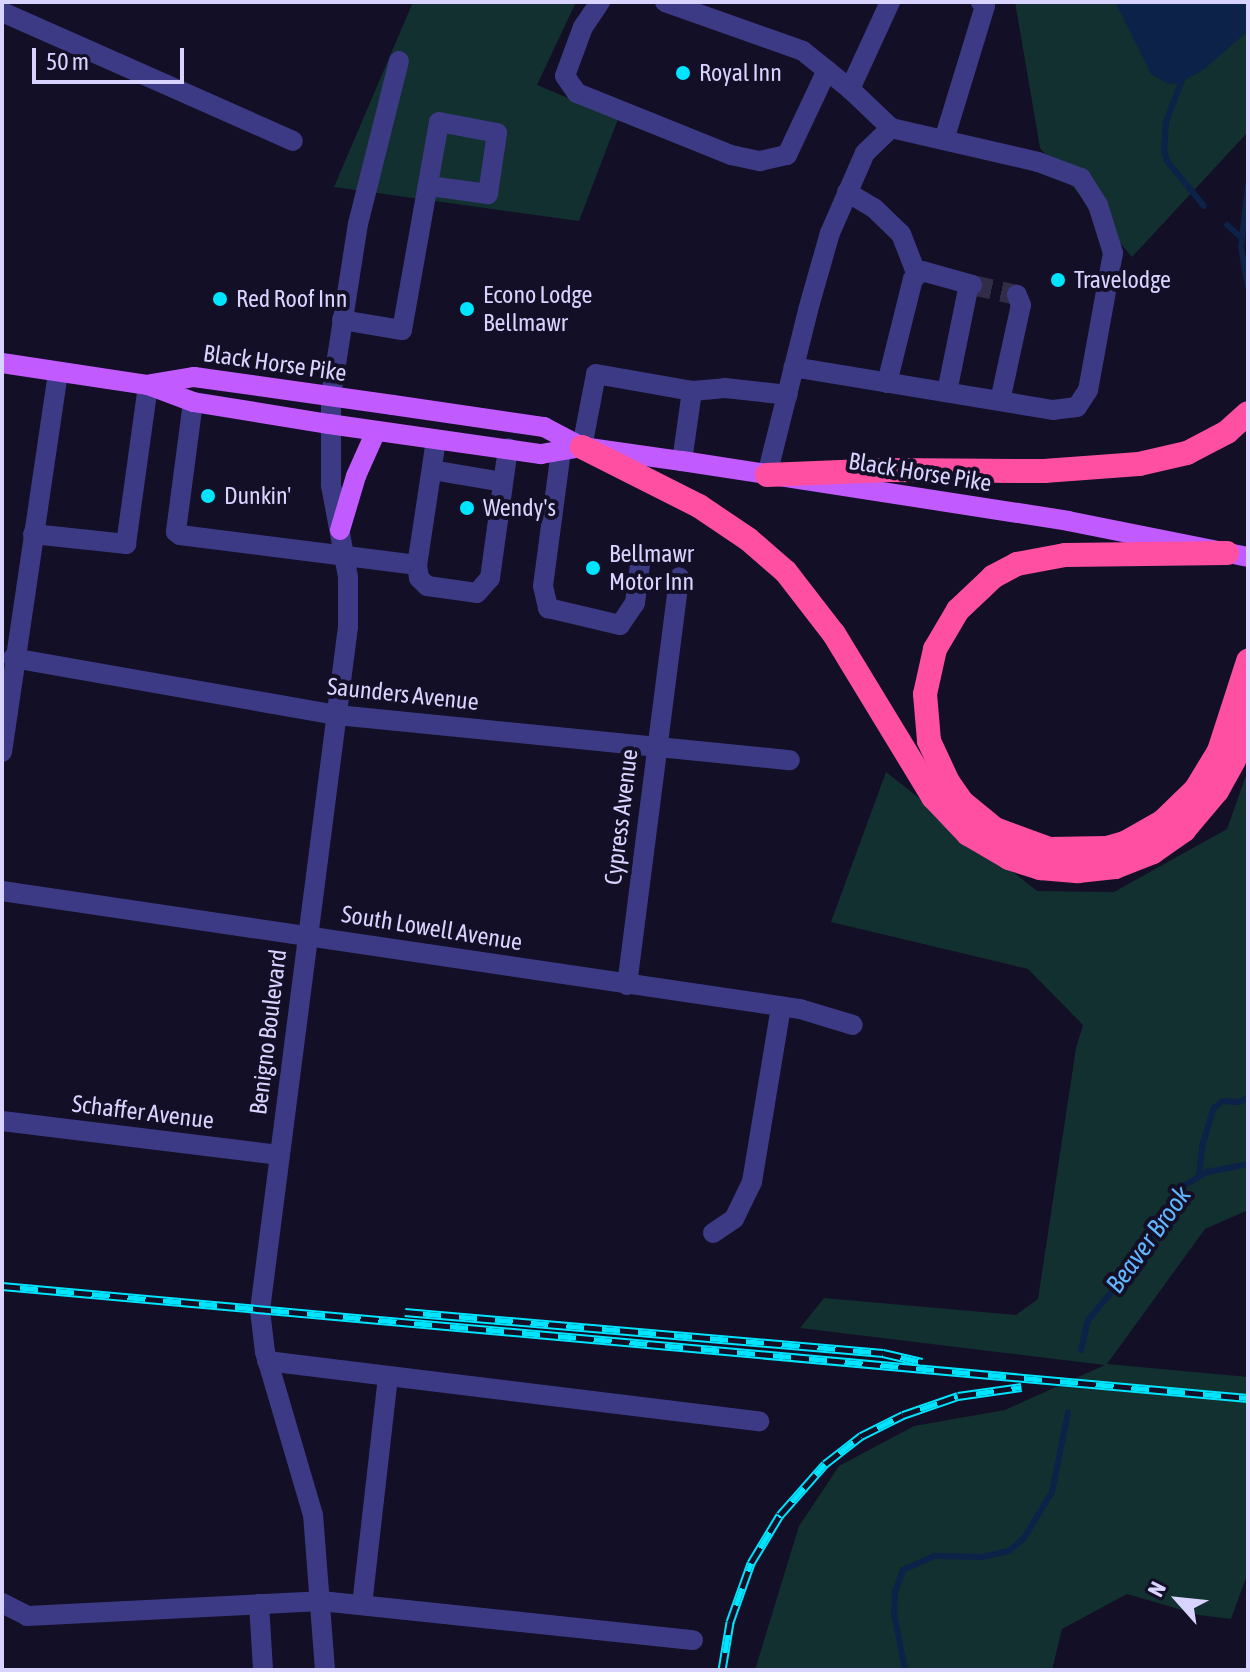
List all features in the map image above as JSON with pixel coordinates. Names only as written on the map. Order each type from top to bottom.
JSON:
[{"type":"highway","points":[[767,475],[889,470],[1044,471],[1139,464],[1187,453],[1227,432],[1248,413]]},
{"type":"highway","points":[[571,449],[699,506],[748,539],[786,572],[834,634],[933,797],[968,834],[1009,858],[1040,868],[1078,871],[1115,867],[1153,852],[1184,830],[1212,799],[1234,760],[1248,718]]},
{"type":"highway","points":[[1238,555],[1065,555],[1017,564],[993,577],[958,610],[935,649],[925,694],[929,741],[948,782],[962,802],[995,829],[1049,849],[1107,848],[1144,834],[1180,807],[1196,789],[1219,751],[1248,661]]},
{"type":"main road","name":"Black Horse Pike","points":[[2,363],[148,385],[193,402],[329,424],[541,454],[571,449],[682,461],[1068,521],[1238,555]]},
{"type":"main road","name":"Black Horse Pike","points":[[148,385],[194,377],[544,427],[571,449]]},
{"type":"main road","points":[[340,530],[356,476],[376,431]]},
{"type":"street","points":[[600,2],[583,27],[565,76],[577,93],[731,155],[760,161],[787,155],[827,70]]},
{"type":"street","points":[[850,89],[890,2]]},
{"type":"street","points":[[944,140],[985,6],[981,2]]},
{"type":"street","points":[[671,3],[803,51],[891,128],[1038,162],[1081,178],[1098,205],[1113,253],[1088,390],[1077,407],[1053,410],[794,367]]},
{"type":"street","points":[[2,12],[293,141]]},
{"type":"street","name":"Benigno Boulevard","points":[[325,1670],[313,1515],[267,1361],[260,1310],[348,627],[345,554],[331,485],[331,396],[358,224],[399,61]]},
{"type":"street","points":[[767,475],[830,233],[865,153],[891,128]]},
{"type":"street","points":[[342,320],[402,330],[429,186]]},
{"type":"street","points":[[847,192],[874,208],[901,234],[917,275]]},
{"type":"street","points":[[887,383],[907,291],[922,271],[970,285],[947,392]]},
{"type":"street","points":[[1000,401],[1021,305],[1017,295]]},
{"type":"street","points":[[2,752],[13,658],[58,372]]},
{"type":"street","points":[[641,557],[635,603],[620,625],[548,608],[543,586],[571,449],[596,374],[692,391],[725,388],[788,395]]},
{"type":"street","points":[[33,534],[126,544],[148,385]]},
{"type":"street","points":[[682,461],[692,391]]},
{"type":"street","points":[[193,402],[176,532],[180,535],[417,565]]},
{"type":"street","points":[[436,440],[417,565],[419,578],[427,586],[477,593],[485,588],[490,578],[508,448]]},
{"type":"street","points":[[432,470],[503,482]]},
{"type":"street","name":"Cypress Avenue","points":[[627,985],[679,577]]},
{"type":"street","name":"Saunders Avenue","points":[[13,658],[337,715],[790,760]]},
{"type":"street","name":"South Lowell Avenue","points":[[2,891],[781,1006],[853,1025]]},
{"type":"street","points":[[713,1233],[734,1219],[752,1182],[781,1006]]},
{"type":"street","name":"Schaffer Avenue","points":[[2,1121],[278,1155]]},
{"type":"street","points":[[267,1361],[759,1421]]},
{"type":"street","points":[[362,1605],[388,1376]]},
{"type":"street","points":[[2,1603],[27,1616],[321,1601],[693,1640]]},
{"type":"street","points":[[259,1604],[263,1670]]},
{"type":"green space","points":[[413,2],[576,2],[537,85],[618,119],[579,221],[334,187]]},
{"type":"green space","points":[[1015,2],[1248,2],[1248,132],[1132,257],[1040,148]]},
{"type":"green space","points":[[1248,770],[1248,1210],[1205,1229],[1107,1364],[1248,1377],[1248,1572],[1231,1619],[1199,1615],[1127,1594],[1062,1629],[1052,1670],[755,1670],[799,1526],[839,1466],[914,1426],[1005,1410],[1105,1365],[800,1328],[824,1298],[1016,1315],[1038,1299],[1076,1048],[1083,1025],[1028,969],[831,922],[886,772],[1037,891],[1114,892],[1227,829]]},
{"type":"water","points":[[1115,2],[1248,2],[1248,31],[1203,70],[1179,83],[1168,84],[1151,74]]},
{"type":"waterway","points":[[1184,75],[1166,122],[1164,151],[1167,161],[1204,206]]},
{"type":"waterway","name":"Beaver Brook","points":[[1248,185],[1241,247],[1248,286]]},
{"type":"waterway","points":[[1227,225],[1241,237]]},
{"type":"waterway","points":[[1199,1175],[1203,1143],[1214,1108],[1223,1101],[1239,1102],[1248,1098]]},
{"type":"waterway","name":"Beaver Brook","points":[[1081,1350],[1088,1320],[1135,1264],[1185,1185],[1207,1172],[1248,1164]]},
{"type":"waterway","name":"Beaver Brook","points":[[905,1670],[894,1613],[895,1592],[903,1570],[935,1556],[981,1557],[1009,1551],[1024,1538],[1052,1492],[1068,1413]]},
{"type":"tunnel","points":[[972,285],[1017,295]]},
{"type":"railway","points":[[2,1286],[1248,1398]]},
{"type":"railway","points":[[405,1312],[883,1353],[922,1362]]},
{"type":"railway","points":[[722,1670],[730,1622],[751,1563],[780,1515],[825,1464],[861,1436],[903,1415],[958,1396],[1021,1387]]},
{"type":"place","name":"Royal Inn","points":[[683,73]]},
{"type":"place","name":"Travelodge","points":[[1058,280]]},
{"type":"place","name":"Red Roof Inn","points":[[220,299]]},
{"type":"place","name":"Econo Lodge Bellmawr","points":[[467,309]]},
{"type":"place","name":"Dunkin'","points":[[208,496]]},
{"type":"place","name":"Wendy's","points":[[467,508]]},
{"type":"place","name":"Bellmawr Motor Inn","points":[[593,568]]}]
